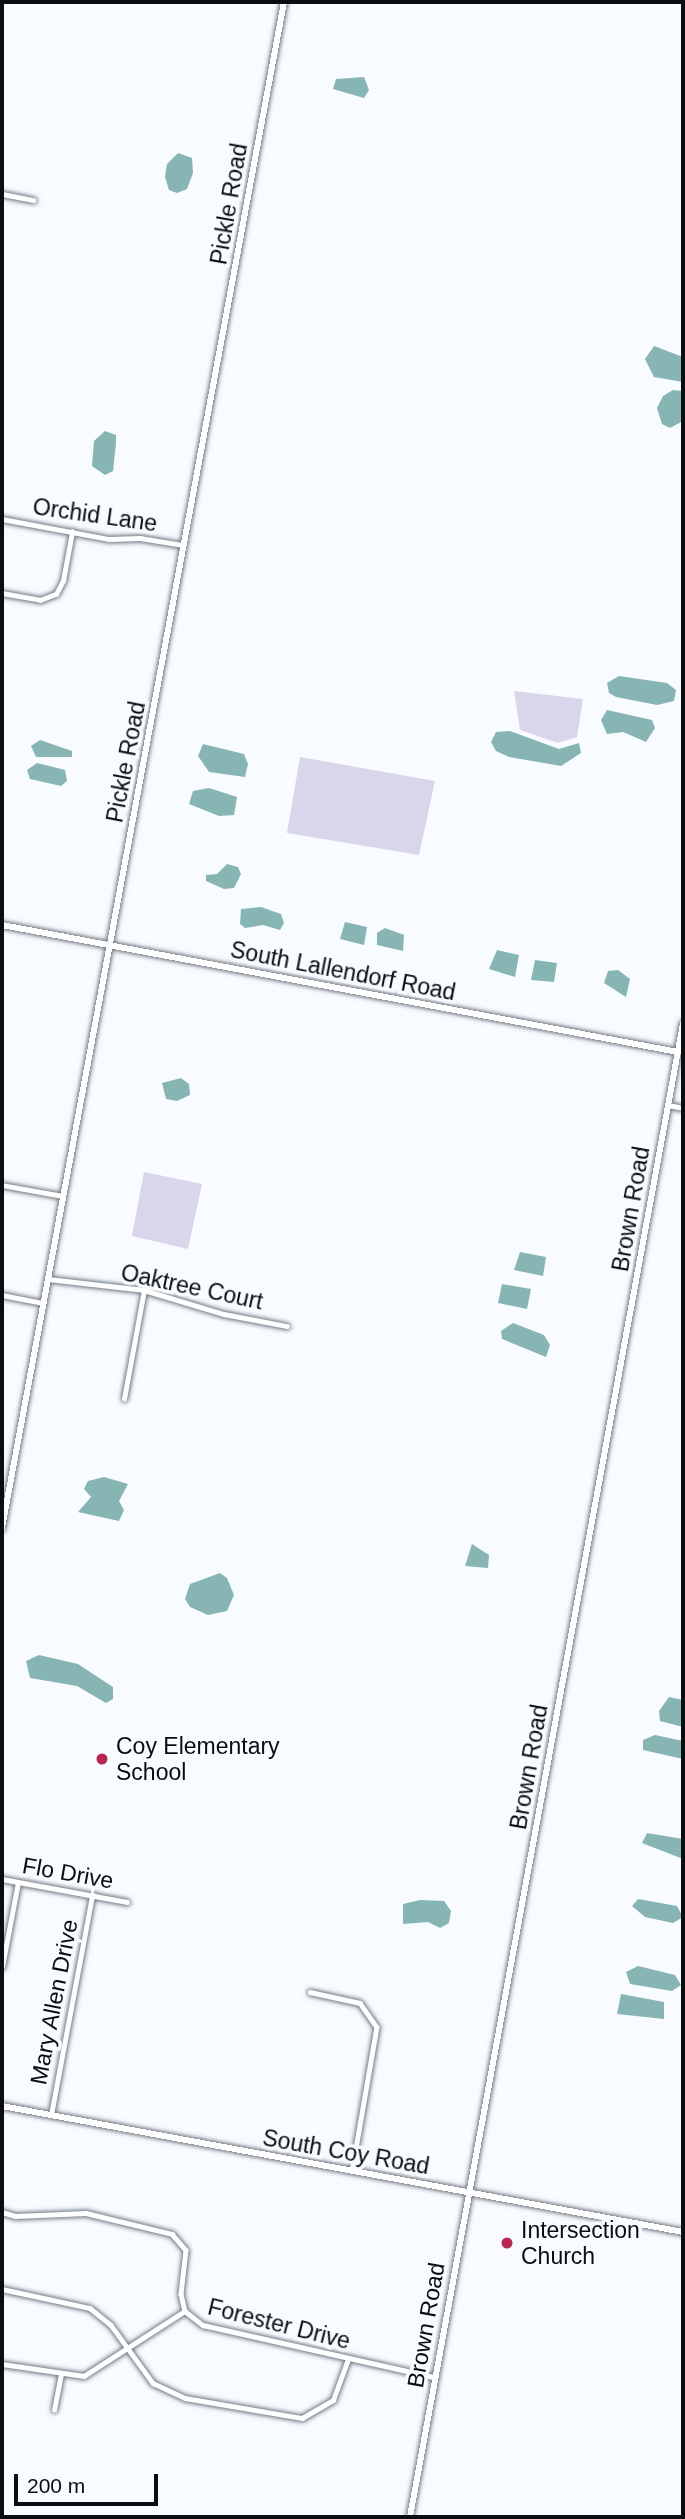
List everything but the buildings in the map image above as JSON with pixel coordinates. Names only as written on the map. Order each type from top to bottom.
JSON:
[{"type":"street","name":"Pickle Road","points":[[2,1528],[284,2]]},
{"type":"street","points":[[2,194],[33,200]]},
{"type":"street","name":"Orchid Lane","points":[[2,519],[72,532],[183,545]]},
{"type":"street","points":[[2,593],[40,600],[51,597],[62,585],[72,532]]},
{"type":"street","name":"South Lallendorf Road","points":[[2,925],[678,1052]]},
{"type":"street","name":"Brown Road","points":[[410,2517],[683,1024]]},
{"type":"street","points":[[668,1105],[683,1108]]},
{"type":"street","points":[[2,1185],[64,1196]]},
{"type":"street","name":"Oaktree Court","points":[[48,1279],[144,1290],[224,1314],[287,1326]]},
{"type":"street","points":[[124,1399],[144,1290]]},
{"type":"street","points":[[2,1295],[43,1303]]},
{"type":"street","name":"Flo Drive","points":[[2,1879],[127,1902]]},
{"type":"street","points":[[2,1967],[18,1882]]},
{"type":"street","name":"Mary Allen Drive","points":[[51,2115],[92,1895]]},
{"type":"street","points":[[310,1992],[360,2003],[377,2027],[352,2171]]},
{"type":"street","name":"South Coy Road","points":[[2,2106],[683,2232]]},
{"type":"street","name":"Forester Drive","points":[[2,2212],[15,2216],[86,2213],[172,2234],[184,2245],[181,2294],[185,2311],[203,2325],[300,2344],[348,2359],[434,2377]]},
{"type":"street","points":[[2,2289],[90,2308],[111,2325],[153,2383],[173,2394],[302,2418],[333,2400],[348,2359]]},
{"type":"street","points":[[2,2364],[61,2375],[95,2372],[185,2311]]},
{"type":"street","points":[[54,2410],[61,2375]]},
{"type":"shaded area","points":[[514,691],[583,699],[577,737],[558,743],[520,730]]},
{"type":"shaded area","points":[[300,757],[435,781],[419,855],[287,833]]},
{"type":"shaded area","points":[[144,1172],[202,1184],[188,1249],[132,1236]]},
{"type":"water","points":[[364,77],[369,90],[364,98],[333,89],[336,79]]},
{"type":"water","points":[[178,153],[192,158],[193,173],[187,189],[177,193],[169,190],[165,177],[167,164]]},
{"type":"water","points":[[654,346],[683,357],[683,382],[654,377],[645,359]]},
{"type":"water","points":[[673,390],[683,391],[683,421],[670,428],[662,424],[657,408],[663,396]]},
{"type":"water","points":[[105,431],[116,435],[116,443],[113,471],[105,475],[92,466],[94,441]]},
{"type":"water","points":[[619,676],[667,683],[676,690],[674,701],[657,705],[616,697],[609,693],[607,683]]},
{"type":"water","points":[[607,710],[652,720],[655,728],[646,742],[623,732],[607,734],[601,720]]},
{"type":"water","points":[[510,731],[559,749],[579,743],[581,753],[561,766],[509,757],[496,751],[491,742],[496,732]]},
{"type":"water","points":[[40,740],[72,751],[72,757],[36,757],[31,746]]},
{"type":"water","points":[[203,744],[244,754],[248,764],[245,777],[209,772],[198,756]]},
{"type":"water","points":[[37,763],[65,770],[67,781],[61,786],[30,779],[27,770]]},
{"type":"water","points":[[209,788],[237,797],[234,815],[219,816],[189,804],[193,791]]},
{"type":"water","points":[[227,864],[238,867],[241,874],[234,888],[224,889],[206,881],[206,875],[217,874]]},
{"type":"water","points":[[261,907],[281,914],[284,923],[280,930],[263,925],[245,928],[240,924],[241,909]]},
{"type":"water","points":[[345,922],[367,927],[364,945],[340,939]]},
{"type":"water","points":[[385,928],[404,935],[403,951],[377,945],[377,933]]},
{"type":"water","points":[[497,950],[519,955],[515,977],[489,969]]},
{"type":"water","points":[[535,960],[557,963],[554,982],[531,980]]},
{"type":"water","points":[[618,970],[630,979],[626,997],[604,983],[608,971]]},
{"type":"water","points":[[181,1078],[189,1084],[190,1095],[177,1101],[166,1099],[162,1083]]},
{"type":"water","points":[[520,1252],[546,1257],[543,1276],[514,1270]]},
{"type":"water","points":[[502,1284],[531,1289],[527,1309],[498,1303]]},
{"type":"water","points":[[513,1323],[544,1335],[550,1345],[546,1357],[502,1339],[501,1331]]},
{"type":"water","points":[[104,1477],[128,1484],[119,1501],[124,1510],[119,1521],[78,1512],[91,1497],[84,1489],[88,1481]]},
{"type":"water","points":[[472,1544],[489,1555],[488,1568],[465,1566]]},
{"type":"water","points":[[220,1573],[227,1578],[234,1595],[227,1611],[208,1615],[190,1607],[185,1599],[190,1584]]},
{"type":"water","points":[[39,1655],[78,1664],[113,1687],[113,1699],[106,1703],[77,1686],[30,1678],[26,1661]]},
{"type":"water","points":[[669,1697],[683,1700],[683,1727],[660,1721],[659,1711]]},
{"type":"water","points":[[655,1735],[683,1741],[683,1759],[643,1750],[643,1740]]},
{"type":"water","points":[[647,1833],[683,1839],[683,1859],[642,1843]]},
{"type":"water","points":[[638,1899],[677,1906],[683,1917],[673,1923],[645,1917],[632,1906]]},
{"type":"water","points":[[420,1900],[444,1901],[451,1911],[449,1923],[440,1928],[428,1922],[403,1924],[403,1904]]},
{"type":"water","points":[[638,1966],[675,1975],[681,1985],[672,1991],[630,1984],[626,1972]]},
{"type":"water","points":[[621,1994],[664,2002],[664,2019],[617,2014]]},
{"type":"place","name":"Coy Elementary School","points":[[102,1759]]},
{"type":"place","name":"Intersection Church","points":[[507,2243]]}]
